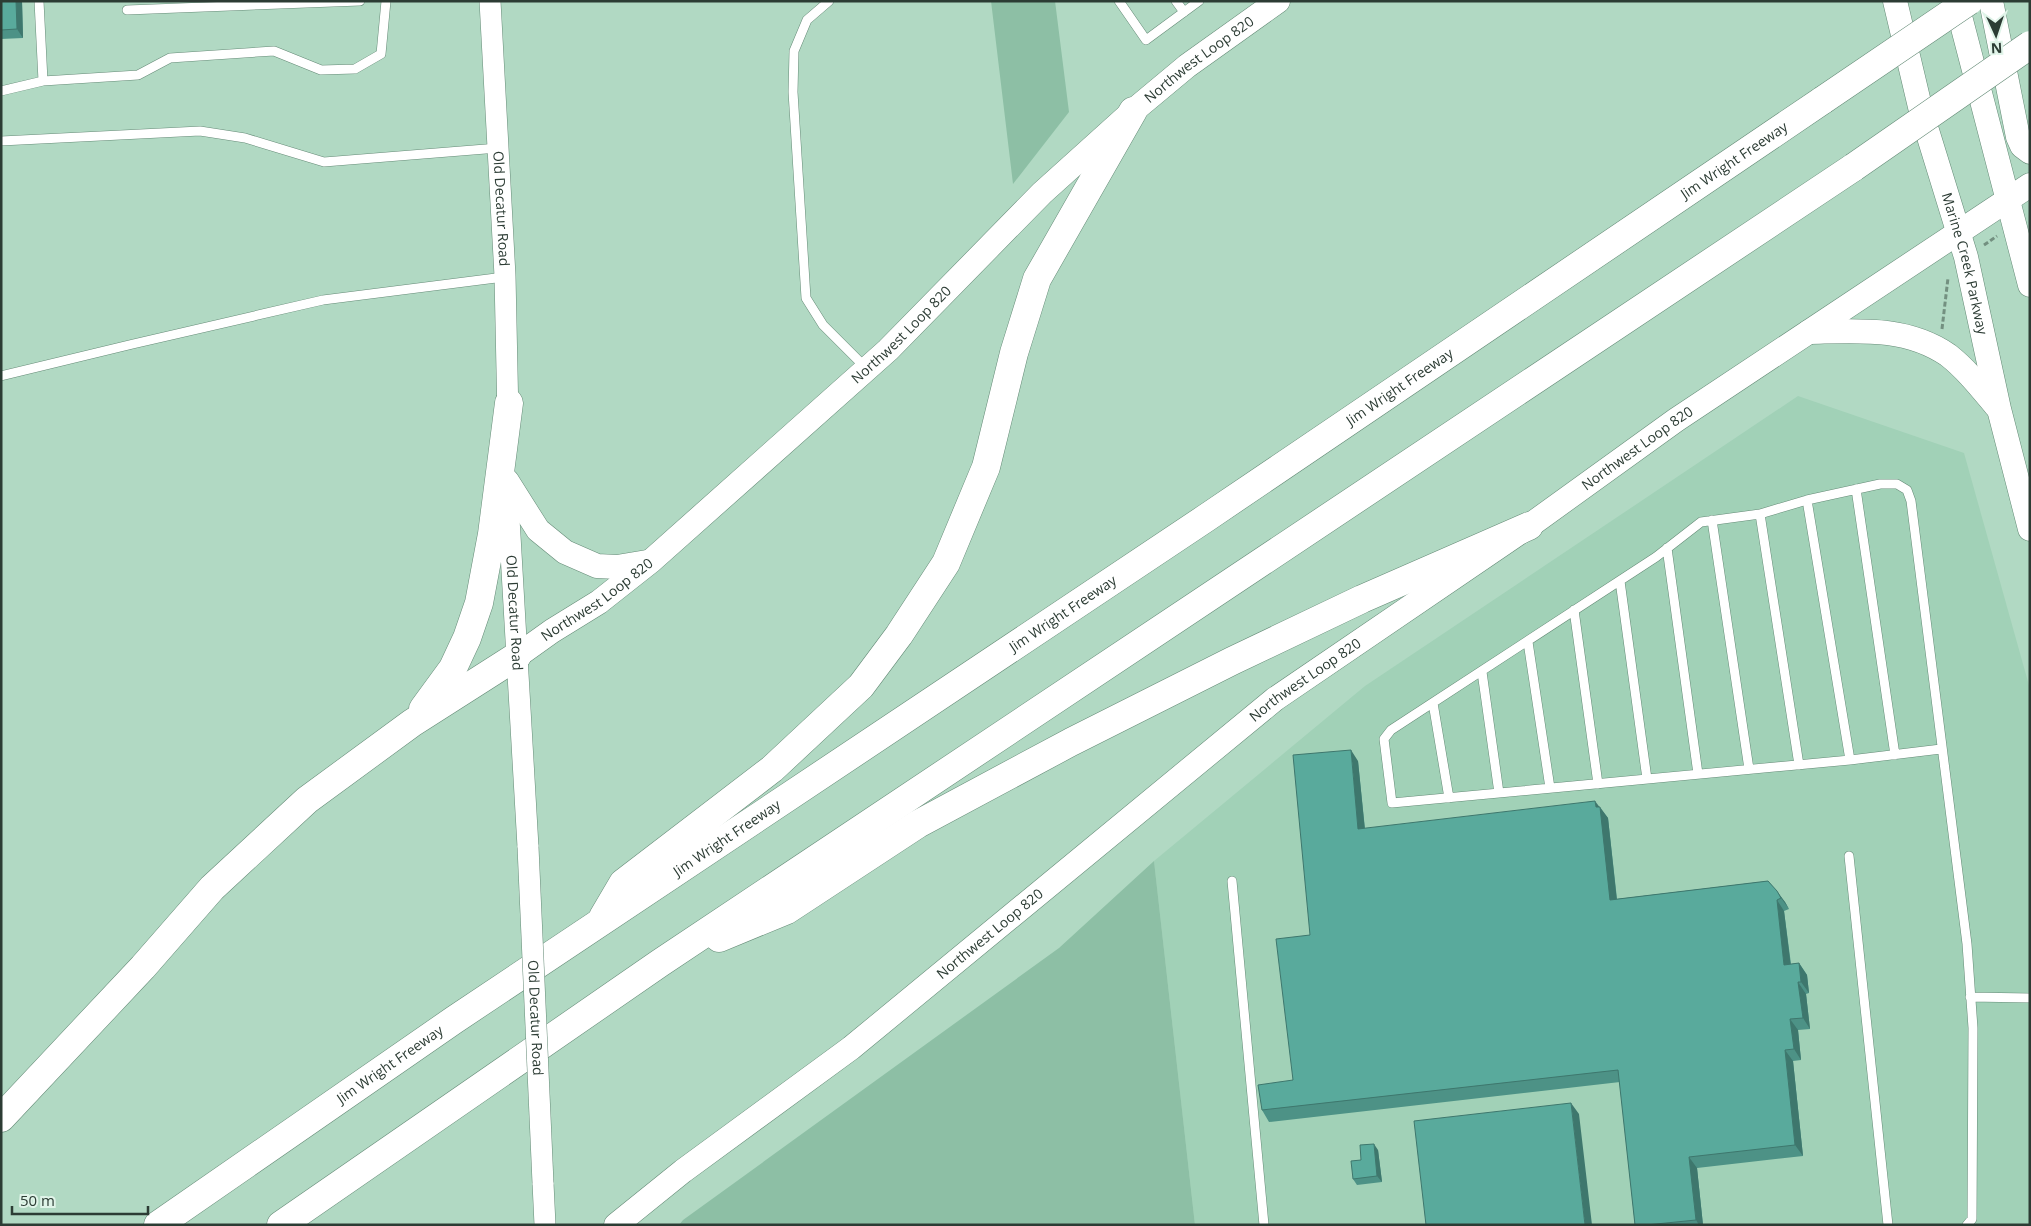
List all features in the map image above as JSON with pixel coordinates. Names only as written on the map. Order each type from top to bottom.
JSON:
[{"type":"highway","name":"Jim Wright Freeway","points":[[158,1225],[438,1032],[1173,540],[1969,1]]},
{"type":"highway","points":[[281,1225],[660,963],[1854,167],[2030,45]]},
{"type":"highway","points":[[599,924],[623,883],[772,769],[861,686],[899,635],[946,563],[986,467],[1014,353],[1037,279],[1132,111]]},
{"type":"highway","points":[[412,723],[453,668],[467,638],[479,603],[492,534],[509,403]]},
{"type":"highway","points":[[660,963],[787,910],[918,824],[1080,737],[1362,599],[1528,526]]},
{"type":"highway","points":[[1,1118],[143,967],[212,888],[306,800],[412,723],[517,656]]},
{"type":"main road","name":"Marine Creek Parkway","points":[[1895,1],[1921,111],[1966,257],[1999,409],[2030,530]]},
{"type":"main road","points":[[1956,1],[2030,285]]},
{"type":"main road","points":[[1991,1],[2018,137],[2022,146],[2030,152]]},
{"type":"main road","name":"Northwest Loop 820","points":[[517,656],[552,631],[600,602],[651,561],[888,350],[1042,193],[1132,111],[1187,66],[1273,3]]},
{"type":"main road","name":"Northwest Loop 820","points":[[616,1225],[632,1217],[683,1171],[851,1048],[1275,699],[1528,526],[1676,420],[2030,185]]},
{"type":"main road","points":[[1809,332],[1870,330],[1900,334],[1919,341],[1947,355],[1971,377],[1999,409]]},
{"type":"main road","points":[[507,481],[538,530],[565,552],[597,566],[618,567],[651,561]]},
{"type":"street","name":"Old Decatur Road","points":[[490,1],[505,276],[509,403],[507,481],[528,848],[545,1225]]},
{"type":"lane","points":[[39,1],[43,81]]},
{"type":"lane","points":[[127,10],[360,1]]},
{"type":"lane","points":[[1,91],[43,81],[138,75],[170,58],[274,51],[321,70],[355,69],[382,54],[386,1]]},
{"type":"lane","points":[[829,1],[807,20],[794,51],[793,92],[806,298],[823,325],[867,368]]},
{"type":"lane","points":[[1119,1],[1146,40],[1199,1]]},
{"type":"lane","points":[[1176,1],[1184,12]]},
{"type":"lane","points":[[1,141],[200,131],[245,138],[324,162],[498,148]]},
{"type":"lane","points":[[1,376],[323,300],[505,276]]},
{"type":"lane","points":[[1941,749],[1850,760],[1392,803],[1384,740],[1392,730],[1528,642],[1667,548],[1701,522],[1760,514],[1807,500],[1880,484],[1897,484],[1907,490],[1911,501],[1967,944],[1973,1028],[1972,1219],[1967,1225]]},
{"type":"lane","points":[[1856,489],[1894,755]]},
{"type":"lane","points":[[1807,500],[1850,760]]},
{"type":"lane","points":[[1760,514],[1799,764]]},
{"type":"lane","points":[[1712,520],[1749,769]]},
{"type":"lane","points":[[1667,548],[1698,774]]},
{"type":"lane","points":[[1620,580],[1647,779]]},
{"type":"lane","points":[[1574,610],[1598,784]]},
{"type":"lane","points":[[1528,642],[1550,788]]},
{"type":"lane","points":[[1482,672],[1499,793]]},
{"type":"lane","points":[[1433,703],[1449,798]]},
{"type":"lane","points":[[1849,856],[1888,1225]]},
{"type":"lane","points":[[1232,881],[1264,1225]]},
{"type":"lane","points":[[1970,997],[2030,998]]},
{"type":"path","points":[[1980,248],[1998,235]]},
{"type":"path","points":[[1942,331],[1948,275]]},
{"type":"shaded area","points":[[991,1],[1055,1],[1069,112],[1013,184]]},
{"type":"shaded area","points":[[1798,396],[1964,453],[2030,689],[2030,1225],[1195,1225],[1154,861],[1365,686]]},
{"type":"shaded area","points":[[1154,861],[1195,1225],[679,1225],[683,1220],[1059,948]]},
{"type":"building","points":[[1,1],[16,1],[17,29],[1,30]]},
{"type":"building","points":[[1351,750],[1358,829],[1595,801],[1596,807],[1600,807],[1610,900],[1768,881],[1781,898],[1777,900],[1784,965],[1799,963],[1801,982],[1798,982],[1803,1018],[1790,1019],[1794,1049],[1785,1050],[1795,1145],[1689,1157],[1696,1220],[1635,1225],[1618,1070],[1262,1110],[1258,1085],[1293,1080],[1276,939],[1310,935],[1293,755]]},
{"type":"building","points":[[1571,1103],[1585,1225],[1426,1225],[1414,1121]]},
{"type":"building","points":[[1374,1144],[1377,1176],[1353,1179],[1351,1161],[1361,1160],[1360,1145]]}]
